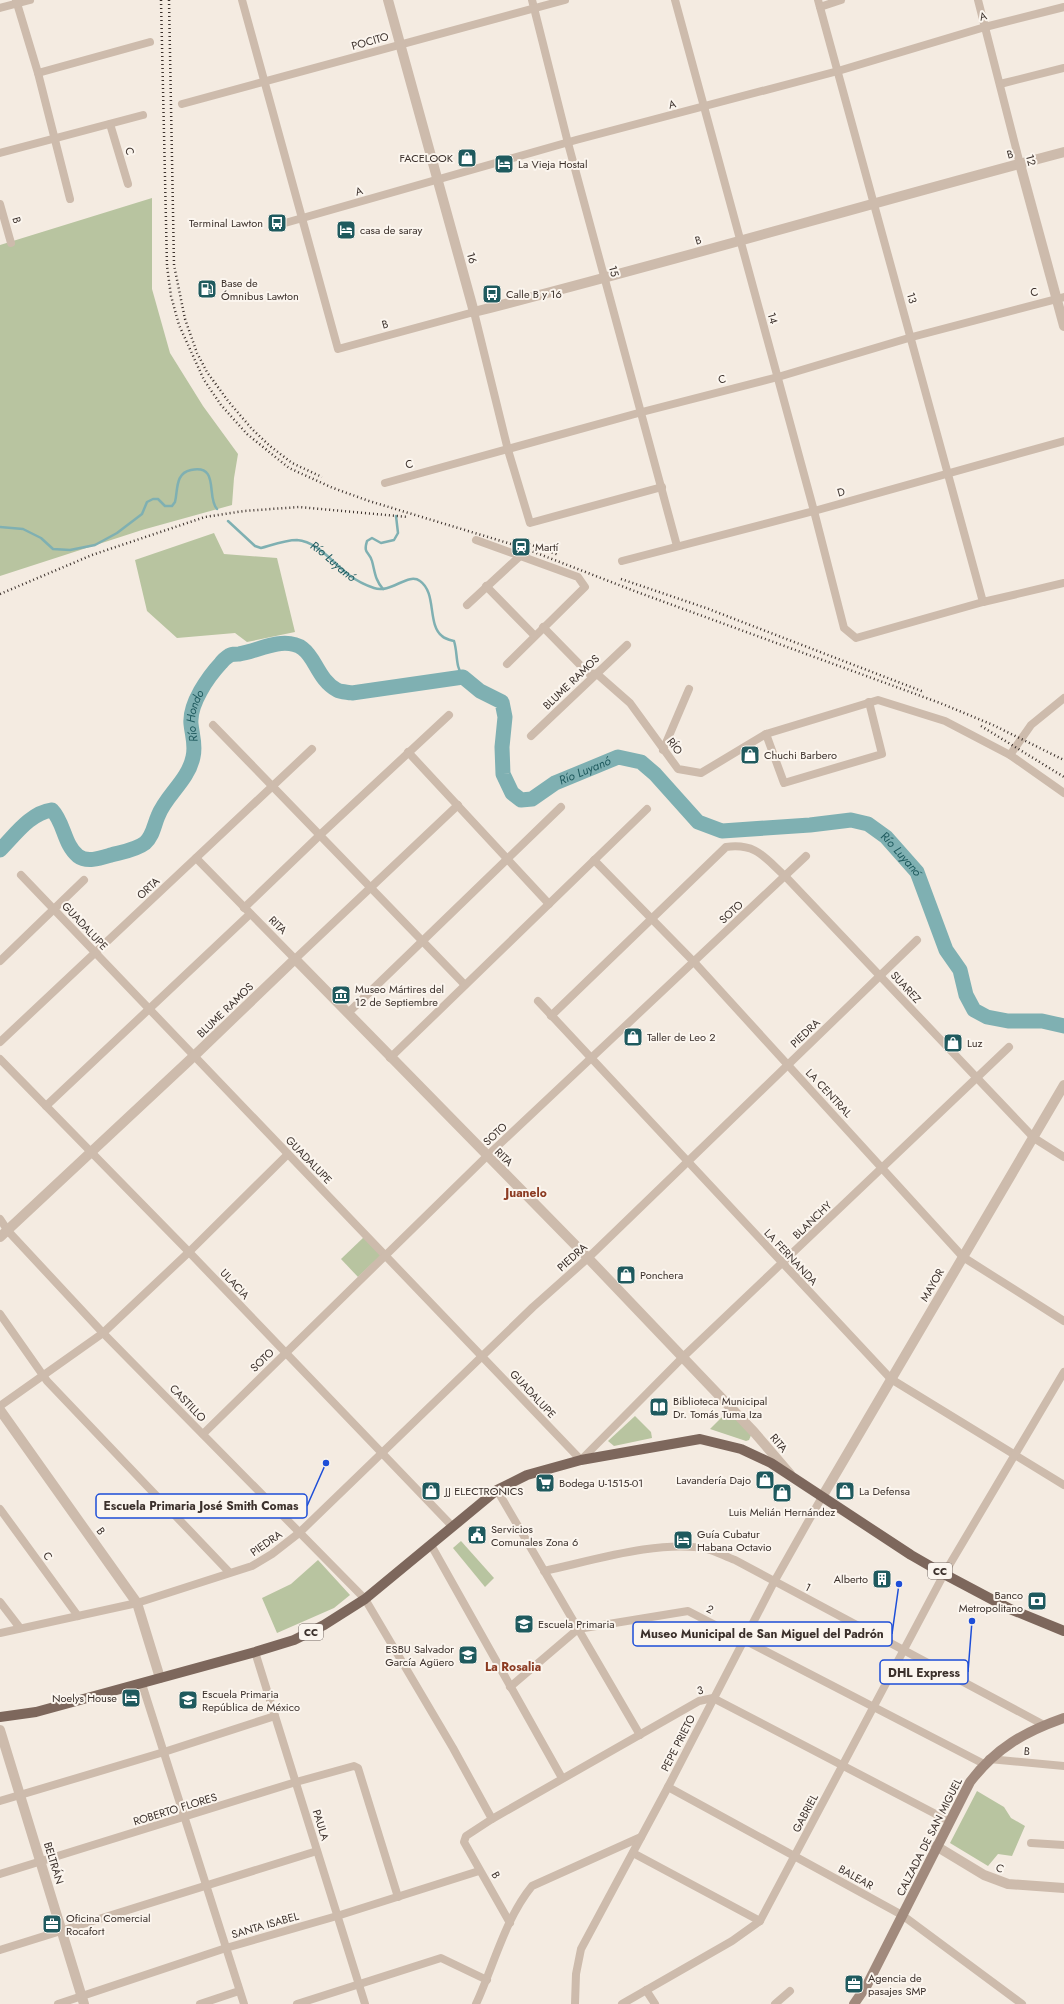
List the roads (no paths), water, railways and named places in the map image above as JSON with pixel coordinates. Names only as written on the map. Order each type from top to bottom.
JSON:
[{"type":"main road","name":"CC","points":[[0,1717],[36,1712],[142,1684],[294,1640],[324,1626],[365,1599],[497,1490],[527,1475],[581,1460],[700,1439],[741,1449],[792,1476],[822,1498],[911,1555],[944,1574],[1010,1609],[1064,1631]]},
{"type":"main road","name":"CALZADA DE SAN MIGUEL","points":[[854,2004],[867,1985],[936,1846],[970,1782],[986,1762],[1017,1738],[1044,1725],[1064,1718]]},
{"type":"street","points":[[0,8],[16,2],[30,0]]},
{"type":"street","points":[[242,0],[302,219]]},
{"type":"street","name":"16","points":[[388,0],[474,312],[508,450],[530,523],[662,487]]},
{"type":"street","name":"15","points":[[532,0],[604,279],[678,546]]},
{"type":"street","name":"POCITO","points":[[182,104],[265,83],[400,44],[565,0]]},
{"type":"street","name":"14","points":[[675,0],[778,377],[844,628],[856,638],[983,602]]},
{"type":"street","points":[[819,3],[841,0]]},
{"type":"street","name":"12","points":[[978,0],[1020,164],[1060,298],[1064,326]]},
{"type":"street","points":[[16,2],[38,73],[70,199]]},
{"type":"street","name":"13","points":[[819,3],[912,337],[983,602]]},
{"type":"street","name":"A","points":[[285,222],[302,219],[568,143],[838,71],[985,27],[1064,7]]},
{"type":"street","points":[[38,73],[150,42]]},
{"type":"street","points":[[1000,84],[1064,68]]},
{"type":"street","points":[[0,153],[143,115]]},
{"type":"street","name":"C","points":[[110,124],[128,184]]},
{"type":"street","name":"B","points":[[302,219],[338,349],[604,279],[740,240],[1064,152]]},
{"type":"street","name":"B","points":[[0,204],[11,243]]},
{"type":"street","name":"C","points":[[385,483],[642,412],[778,377],[912,337],[1060,298]]},
{"type":"street","name":"D","points":[[622,561],[814,511],[1064,441]]},
{"type":"street","points":[[476,540],[578,577],[585,587],[534,635],[507,664]]},
{"type":"street","points":[[467,605],[520,556]]},
{"type":"street","points":[[983,602],[1064,583]]},
{"type":"street","points":[[486,586],[534,635]]},
{"type":"street","name":"RÍO","points":[[543,627],[588,672],[597,674],[630,703],[678,769],[701,773],[766,734],[869,702]]},
{"type":"street","name":"BLUME RAMOS","points":[[531,736],[627,645]]},
{"type":"street","points":[[663,750],[689,689]]},
{"type":"street","points":[[1010,755],[1031,726],[1064,698]]},
{"type":"street","points":[[766,734],[784,783],[882,754],[869,702],[878,700],[945,721],[1010,755],[1064,793]]},
{"type":"street","points":[[46,1106],[149,1010],[321,834],[449,715]]},
{"type":"street","points":[[213,725],[321,834],[465,985]]},
{"type":"street","name":"ORTA","points":[[0,1042],[312,749]]},
{"type":"street","points":[[408,752],[549,904]]},
{"type":"street","name":"BLUME RAMOS","points":[[4,1234],[458,805]]},
{"type":"street","points":[[348,1013],[561,806]]},
{"type":"street","points":[[390,1058],[647,809]]},
{"type":"street","name":"SUAREZ","points":[[652,919],[726,847],[739,845],[749,847],[763,856],[785,876],[880,975],[976,1080],[1034,1138],[1064,1156]]},
{"type":"street","name":"SOTO","points":[[203,1434],[487,1156],[806,856]]},
{"type":"street","name":"RITA","points":[[196,858],[390,1058],[588,1258],[754,1432],[792,1476]]},
{"type":"street","name":"LA CENTRAL","points":[[594,860],[694,962],[963,1257],[1064,1321]]},
{"type":"street","name":"GUADALUPE","points":[[22,875],[149,1010],[386,1255],[581,1460]]},
{"type":"street","points":[[0,961],[84,880]]},
{"type":"street","points":[[551,1016],[652,919]]},
{"type":"street","name":"PIEDRA","points":[[0,1633],[137,1603],[229,1572],[252,1566],[272,1554],[299,1533],[380,1453],[533,1307],[588,1258],[917,940]]},
{"type":"street","name":"LA FERNANDA","points":[[538,1002],[891,1378],[1064,1485]]},
{"type":"street","name":"BLANCHY","points":[[581,1460],[683,1357],[1009,1047]]},
{"type":"street","name":"ULACIA","points":[[0,1059],[189,1252],[380,1453],[452,1526]]},
{"type":"street","name":"MAYOR","points":[[822,1498],[1064,1085]]},
{"type":"street","points":[[0,1406],[104,1333],[189,1252],[288,1154]]},
{"type":"street","name":"CASTILLO","points":[[0,1219],[4,1234],[104,1333],[365,1599],[453,1748],[492,1818]]},
{"type":"street","points":[[0,1314],[43,1376],[229,1572]]},
{"type":"street","name":"GABRIEL","points":[[622,2004],[732,1941],[760,1921],[944,1574],[1064,1372]]},
{"type":"street","name":"B","points":[[0,1410],[137,1603],[160,1678]]},
{"type":"street","points":[[497,1490],[640,1735]]},
{"type":"street","name":"PEPE PRIETO","points":[[575,2004],[576,1974],[581,1949],[668,1787],[774,1582],[822,1498]]},
{"type":"street","name":"C","points":[[0,1509],[78,1616]]},
{"type":"street","points":[[431,1545],[562,1778]]},
{"type":"street","name":"1","points":[[544,1571],[658,1547],[684,1546],[707,1549],[735,1560],[1044,1725]]},
{"type":"street","points":[[0,1602],[20,1628]]},
{"type":"street","name":"2","points":[[578,1629],[688,1611],[874,1707],[986,1762]]},
{"type":"street","points":[[510,1687],[578,1629]]},
{"type":"street","name":"PAULA","points":[[255,1652],[365,2004]]},
{"type":"street","points":[[142,1684],[244,2004]]},
{"type":"street","name":"3","points":[[464,1838],[492,1818],[699,1701],[714,1698],[949,1821]]},
{"type":"street","points":[[0,1801],[164,1752],[275,1716]]},
{"type":"street","name":"BELTRÁN","points":[[0,1730],[83,2000]]},
{"type":"street","name":"B","points":[[986,1762],[1064,1766]]},
{"type":"street","name":"ROBERTO FLORES","points":[[0,1874],[185,1818],[296,1782],[357,1766],[398,1897]]},
{"type":"street","name":"BALEAR","points":[[668,1787],[902,1915],[1022,2004]]},
{"type":"street","points":[[476,2004],[510,1923],[525,1895],[532,1886],[641,1837]]},
{"type":"street","name":"B","points":[[464,1838],[464,1842],[479,1871],[510,1923]]},
{"type":"street","points":[[1031,1843],[1064,1845]]},
{"type":"street","name":"C","points":[[936,1846],[984,1875],[1008,1884],[1064,1888]]},
{"type":"street","points":[[0,1950],[206,1884],[317,1851]]},
{"type":"street","points":[[632,1852],[760,1921]]},
{"type":"street","name":"SANTA ISABEL","points":[[58,2004],[83,2000],[226,1948],[338,1916],[479,1871]]},
{"type":"street","points":[[297,2004],[441,1958],[487,1980]]},
{"type":"street","points":[[646,1990],[655,2004]]},
{"type":"street","points":[[200,2004],[240,1991]]},
{"type":"street","points":[[775,2004],[790,1991]]},
{"type":"waterway","name":"Río Luyanó","points":[[0,527],[23,529],[41,538],[53,549],[70,550],[95,545],[117,533],[142,514],[147,502],[153,499],[158,499],[165,506],[172,506],[175,502],[178,483],[182,475],[191,470],[200,469],[206,472],[209,477],[212,497],[217,509]]},
{"type":"waterway","points":[[383,589],[377,579],[371,558],[366,550],[366,545],[367,541],[372,538],[381,543],[394,540],[398,533],[396,516]]},
{"type":"waterway","name":"Río Luyanó","points":[[228,521],[255,546],[261,548],[292,540],[304,541],[311,544],[352,577],[361,583],[374,588],[387,588],[410,579],[420,581],[425,586],[428,593],[437,631],[445,638],[454,641],[459,669],[463,677]]},
{"type":"waterway","name":"Río Luyanó","points":[[0,850],[30,820],[37,815],[52,810],[56,815],[73,851],[82,858],[90,860],[99,858],[133,849],[145,843],[152,834],[157,819],[166,801],[182,781],[190,766],[194,748],[191,716],[196,700],[205,683],[223,661],[230,655],[244,653],[277,644],[290,644],[299,647],[306,652],[328,683],[340,691],[352,693],[463,677],[480,691],[502,702],[505,717],[502,747],[503,774],[512,793],[521,800],[532,799],[555,783],[618,757],[641,762],[655,774],[698,822],[722,831],[810,825],[851,820],[868,824],[886,837],[917,872],[946,950],[960,970],[966,995],[974,1010],[987,1017],[1008,1021],[1042,1021],[1064,1026]]},
{"type":"railway","points":[[161,0],[167,266],[171,296],[179,325],[204,380],[221,405],[247,434],[289,468],[333,488],[369,501],[521,547],[637,592],[940,703],[993,725],[1064,760]]},
{"type":"railway","points":[[169,0],[174,265],[185,319],[197,353],[207,372],[228,401],[252,429],[270,446],[292,463],[322,477]]},
{"type":"railway","points":[[0,594],[92,555],[205,517],[244,511],[299,507],[408,517]]},
{"type":"railway","points":[[518,540],[559,555]]},
{"type":"railway","points":[[621,579],[706,608],[924,692]]},
{"type":"railway","points":[[981,726],[1064,777]]},
{"type":"place","name":"FACELOOK","points":[[467,158]]},
{"type":"place","name":"La Vieja Hostal","points":[[504,164]]},
{"type":"place","name":"Terminal Lawton","points":[[277,223]]},
{"type":"place","name":"casa de saray","points":[[346,230]]},
{"type":"place","name":"Base de Ómnibus Lawton","points":[[207,289]]},
{"type":"place","name":"Calle B y 16","points":[[492,294]]},
{"type":"place","name":"Martí","points":[[521,547]]},
{"type":"place","name":"Chuchi Barbero","points":[[750,755]]},
{"type":"place","name":"Museo Mártires del 12 de Septiembre","points":[[341,995]]},
{"type":"place","name":"Taller de Leo 2","points":[[633,1037]]},
{"type":"place","name":"Luz","points":[[953,1043]]},
{"type":"place","name":"Ponchera","points":[[626,1275]]},
{"type":"place","name":"Biblioteca Municipal Dr. Tomás Tuma Iza","points":[[659,1407]]},
{"type":"place","name":"Escuela Primaria José Smith Comas","points":[[326,1463]]},
{"type":"place","name":"Lavandería Dajo","points":[[765,1480]]},
{"type":"place","name":"Bodega U-1515-01","points":[[545,1483]]},
{"type":"place","name":"JJ ELECTRONICS","points":[[431,1491]]},
{"type":"place","name":"La Defensa","points":[[845,1491]]},
{"type":"place","name":"Luis Melián Hernández","points":[[782,1493]]},
{"type":"place","name":"Servicios Comunales Zona 6","points":[[477,1535]]},
{"type":"place","name":"Guía Cubatur Habana Octavio","points":[[683,1540]]},
{"type":"place","name":"Alberto","points":[[882,1579]]},
{"type":"place","name":"Museo Municipal de San Miguel del Padrón","points":[[899,1584]]},
{"type":"place","name":"Banco Metropolitano","points":[[1037,1601]]},
{"type":"place","name":"DHL Express","points":[[972,1621]]},
{"type":"place","name":"Escuela Primaria","points":[[524,1624]]},
{"type":"place","name":"ESBU Salvador García Agüero","points":[[468,1655]]},
{"type":"place","name":"Noelys House","points":[[131,1698]]},
{"type":"place","name":"Escuela Primaria República de México","points":[[188,1700]]},
{"type":"place","name":"Oficina Comercial Rocafort","points":[[52,1924]]},
{"type":"place","name":"Agencia de pasajes SMP","points":[[854,1984]]},
{"type":"district","name":"Juanelo","points":[[526,1193]]},
{"type":"district","name":"La Rosalia","points":[[513,1667]]},
{"type":"water label","name":"Río Hondo","points":[[200,718]]}]
